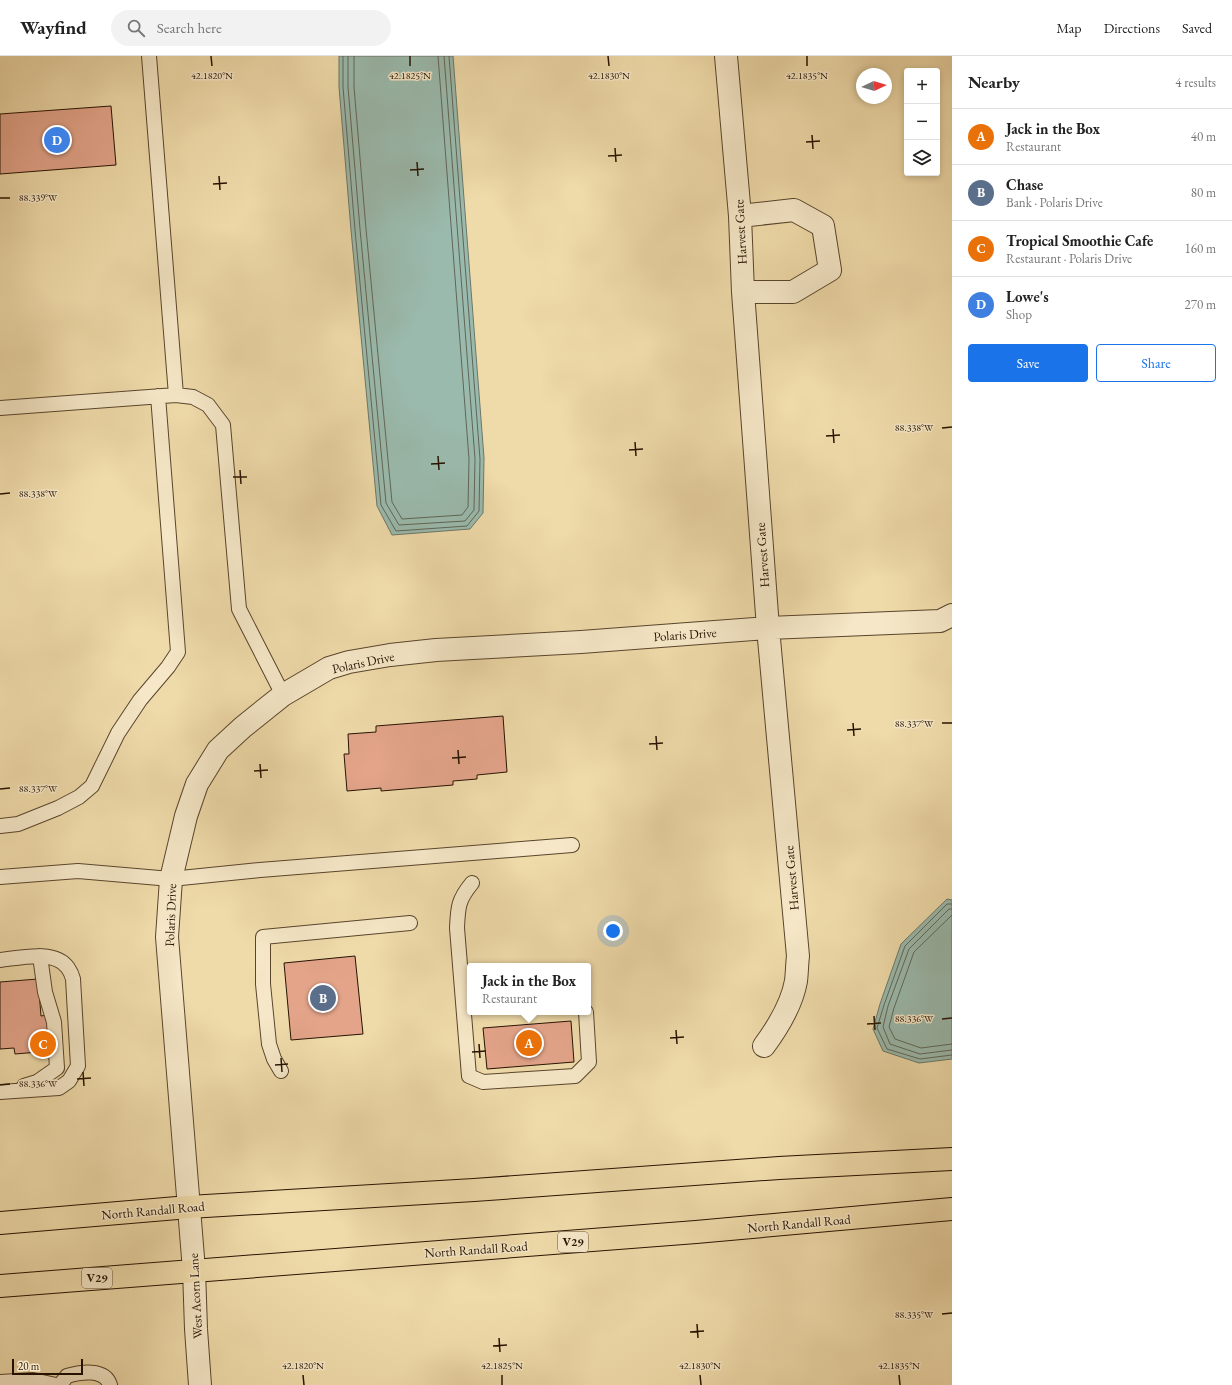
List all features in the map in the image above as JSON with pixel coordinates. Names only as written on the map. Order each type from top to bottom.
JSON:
[{"type":"main road","name":"North Randall Road","points":[[0,1223],[189,1207],[474,1190],[787,1168],[952,1159]]},
{"type":"main road","name":"North Randall Road","points":[[0,1286],[696,1232],[952,1209]]},
{"type":"street","name":"Harvest Gate","points":[[726,56],[740,216],[743,292],[768,628],[798,956],[796,982],[786,1010],[777,1028],[764,1046]]},
{"type":"street","points":[[740,216],[794,210],[823,226],[830,270],[793,292],[743,292]]},
{"type":"street","name":"Polaris Drive","points":[[189,1207],[167,937],[171,878],[186,816],[197,784],[218,750],[243,727],[284,695],[329,668],[349,662],[390,655],[436,650],[768,628],[940,621],[952,615]]},
{"type":"street","name":"West Acorn Lane","points":[[189,1207],[200,1385]]},
{"type":"lane","points":[[149,56],[176,395]]},
{"type":"lane","points":[[0,408],[176,395],[194,397],[208,405],[223,425],[239,610],[284,695]]},
{"type":"lane","points":[[0,826],[18,824],[58,808],[79,797],[92,786],[118,733],[140,700],[168,667],[178,652],[158,396]]},
{"type":"lane","points":[[0,877],[78,872],[171,878],[572,846]]},
{"type":"lane","points":[[472,883],[464,892],[458,908],[457,928],[469,1076],[483,1082],[575,1076],[589,1062],[586,1015]]},
{"type":"lane","points":[[281,1071],[274,1059],[269,1044],[263,984],[263,936],[410,923]]},
{"type":"lane","points":[[0,960],[44,955],[57,959],[68,967],[73,979],[78,1066],[69,1081],[59,1088],[0,1092]]},
{"type":"lane","points":[[0,1092],[36,1082],[56,1068],[54,1022],[45,992],[40,956]]},
{"type":"lane","points":[[60,1385],[67,1376],[87,1372],[101,1375],[110,1382],[110,1385]]},
{"type":"lane","points":[[0,1382],[34,1380],[56,1385]]},
{"type":"water","points":[[339,56],[453,56],[484,458],[483,513],[470,529],[392,535],[377,506],[351,230],[339,87]]},
{"type":"water","points":[[947,899],[952,900],[952,1059],[919,1063],[883,1051],[873,1029],[901,944]]},
{"type":"building","points":[[111,106],[116,165],[0,174],[0,114]]},
{"type":"building","points":[[503,716],[507,772],[477,775],[477,779],[453,781],[453,785],[381,791],[381,788],[347,791],[344,754],[349,754],[348,734],[376,732],[376,726]]},
{"type":"building","points":[[355,956],[363,1034],[291,1040],[284,963]]},
{"type":"building","points":[[38,979],[41,1016],[47,1015],[50,1051],[15,1054],[14,1048],[0,1049],[0,982]]},
{"type":"building","points":[[571,1021],[574,1062],[487,1069],[483,1028]]},
{"type":"place","name":"Lowe's","points":[[57,140]]},
{"type":"place","name":"Chase","points":[[323,998]]},
{"type":"place","name":"Jack in the Box","points":[[529,1043]]},
{"type":"place","name":"Tropical Smoothie Cafe","points":[[43,1044]]}]
